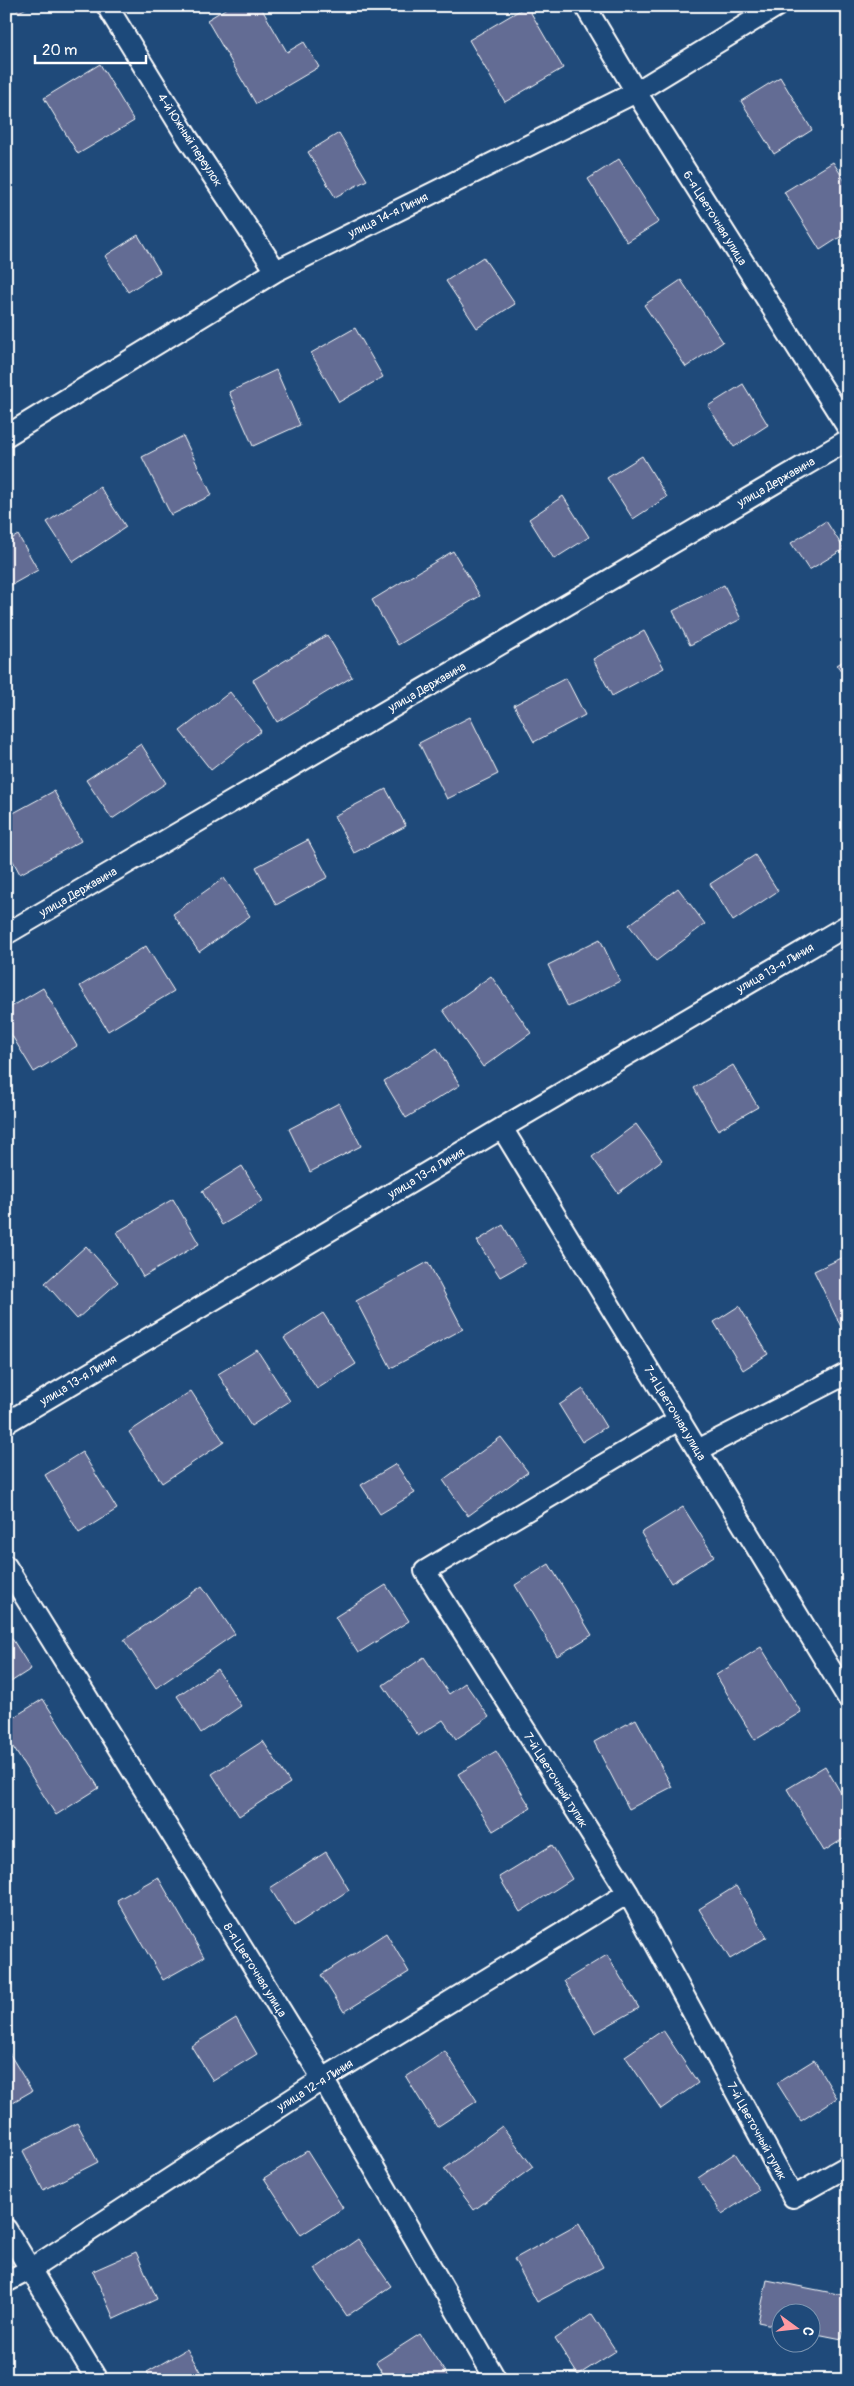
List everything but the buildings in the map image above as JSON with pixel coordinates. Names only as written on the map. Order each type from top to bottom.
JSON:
[{"type":"lane","name":"4-й Южный переулок","points":[[107,6],[186,137],[276,271]]},
{"type":"lane","name":"6-я Цветочная улица","points":[[585,6],[636,92],[848,428]]},
{"type":"lane","name":"улица 14-я Линия","points":[[6,436],[276,271],[636,92],[777,6]]},
{"type":"lane","name":"улица Державина","points":[[6,934],[848,440]]},
{"type":"lane","name":"улица 13-я Линия","points":[[6,1423],[848,925]]},
{"type":"lane","name":"7-я Цветочная улица","points":[[502,1128],[848,1698]]},
{"type":"lane","points":[[698,1450],[848,1373]]},
{"type":"lane","name":"7-й Цветочный тупик","points":[[680,1419],[425,1571],[628,1893],[793,2198],[848,2166]]},
{"type":"lane","name":"8-я Цветочная улица","points":[[6,1566],[322,2079],[496,2380]]},
{"type":"lane","name":"улица 12-я Линия","points":[[6,2282],[31,2269],[322,2079],[628,1893]]},
{"type":"lane","points":[[6,2228],[97,2380]]}]
